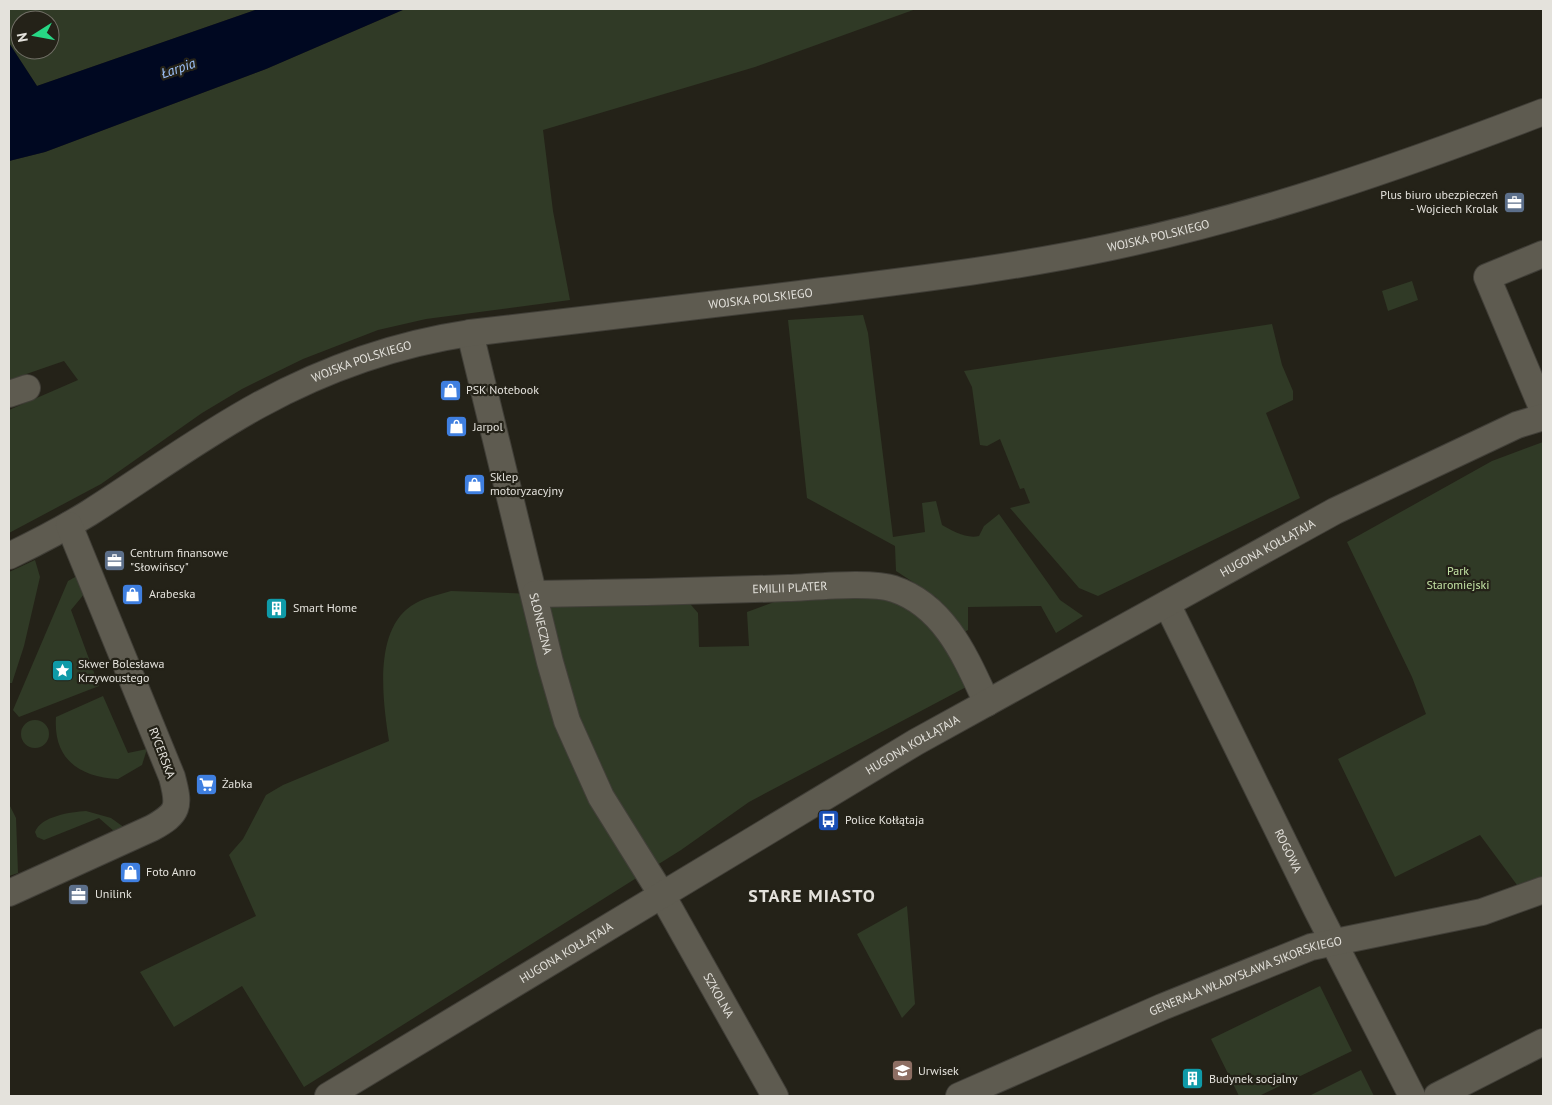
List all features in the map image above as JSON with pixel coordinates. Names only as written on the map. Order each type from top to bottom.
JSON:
[{"type":"street","name":"WOJSKA POLSKIEGO","points":[[9,556],[69,525],[217,429],[281,394],[382,352],[426,340],[470,333],[949,276],[1111,247],[1271,208],[1385,170],[1543,112]]},
{"type":"street","points":[[1543,254],[1486,277],[1543,412]]},
{"type":"street","name":"SŁONECZNA","points":[[470,333],[555,683],[581,754],[601,797],[662,895]]},
{"type":"street","name":"HUGONA KOŁŁĄTAJA","points":[[328,1096],[877,764],[1335,511],[1543,412]]},
{"type":"street","name":"RYCERSKA","points":[[9,893],[152,828],[170,818],[176,808],[177,793],[172,777],[69,525]]},
{"type":"street","name":"EMILII PLATER","points":[[534,594],[659,593],[858,586],[893,588],[935,614],[967,660],[987,703]]},
{"type":"street","name":"ROGOWA","points":[[1167,604],[1412,1096]]},
{"type":"street","name":"GENERAŁA WŁADYSŁAWA SIKORSKIEGO","points":[[959,1096],[1171,1004],[1311,947],[1482,912],[1543,890]]},
{"type":"street","name":"SZKOLNA","points":[[662,895],[775,1096]]},
{"type":"street","points":[[1437,1096],[1543,1042]]},
{"type":"green space","points":[[9,9],[258,9],[37,86],[20,60],[60,60],[60,10],[10,10],[10,45]]},
{"type":"green space","points":[[405,9],[916,9],[755,67],[543,130],[553,211],[570,300],[426,319],[378,330],[303,359],[242,389],[202,413],[101,484],[9,533],[9,410],[78,380],[64,361],[9,380],[9,161],[45,152],[266,69]]},
{"type":"green space","points":[[1412,281],[1418,300],[1388,311],[1382,291]]},
{"type":"green space","points":[[863,315],[868,333],[893,537],[925,532],[922,503],[936,501],[942,525],[960,534],[974,537],[979,536],[984,526],[999,514],[1060,600],[1083,616],[1056,633],[1041,606],[968,607],[968,630],[961,634],[936,597],[896,571],[895,546],[807,498],[788,320]]},
{"type":"green space","points":[[1272,324],[1282,365],[1293,391],[1293,400],[1266,413],[1300,498],[1098,596],[1079,588],[1010,508],[1030,503],[1024,488],[1020,489],[1000,439],[987,446],[980,445],[972,387],[964,371]]},
{"type":"green space","name":"Park Staromiejski","points":[[1543,442],[1543,880],[1520,889],[1480,835],[1395,877],[1338,759],[1426,714],[1412,677],[1347,542],[1492,461]]},
{"type":"green space","points":[[35,560],[40,577],[24,646],[12,683],[9,683],[9,572]]},
{"type":"green space","points":[[77,576],[85,593],[71,610],[99,686],[19,717],[13,710],[68,581]]},
{"type":"green space","points":[[451,591],[535,594],[679,591],[698,613],[699,647],[749,646],[747,612],[774,602],[883,594],[926,615],[970,685],[749,802],[681,850],[304,1087],[242,986],[174,1027],[140,972],[256,916],[229,855],[243,839],[266,795],[283,785],[389,741],[383,688],[386,650],[391,633],[399,618],[411,606],[425,599]]},
{"type":"green space","points":[[103,696],[128,753],[147,749],[142,765],[118,779],[104,778],[81,770],[64,755],[56,732],[56,717]]},
{"type":"green space","points":[[35,720],[45,724],[49,734],[45,744],[35,748],[25,744],[21,734],[25,724]]},
{"type":"green space","points":[[9,804],[16,818],[18,873],[9,876]]},
{"type":"green space","points":[[86,811],[111,818],[125,828],[115,832],[99,818],[44,840],[37,837],[35,832],[43,822],[57,816]]},
{"type":"green space","points":[[907,906],[915,1004],[902,1018],[857,934]]},
{"type":"green space","points":[[1320,986],[1352,1051],[1259,1096],[1239,1096],[1211,1039]]},
{"type":"green space","points":[[1361,1070],[1374,1096],[1309,1096]]},
{"type":"water","name":"Łarpia","points":[[258,9],[405,9],[266,69],[45,152],[9,161],[9,43],[10,60],[20,60],[37,86]]},
{"type":"place","name":"Plus biuro ubezpieczeń - Wojciech Krolak","points":[[1514,202]]},
{"type":"place","name":"PSK Notebook","points":[[450,390]]},
{"type":"place","name":"Jarpol","points":[[457,427]]},
{"type":"place","name":"Sklep motoryzacyjny","points":[[474,484]]},
{"type":"place","name":"Centrum finansowe \"Słowińscy\"","points":[[114,560]]},
{"type":"place","name":"Arabeska","points":[[133,594]]},
{"type":"place","name":"Smart Home","points":[[277,608]]},
{"type":"place","name":"Skwer Bolesława Krzywoustego","points":[[62,671]]},
{"type":"place","name":"Żabka","points":[[206,784]]},
{"type":"place","name":"Police Kołłątaja","points":[[829,820]]},
{"type":"place","name":"Foto Anro","points":[[130,872]]},
{"type":"place","name":"Unilink","points":[[79,894]]},
{"type":"place","name":"Urwisek","points":[[902,1071]]},
{"type":"place","name":"Budynek socjalny","points":[[1193,1079]]},
{"type":"district","name":"STARE MIASTO","points":[[812,896]]}]
